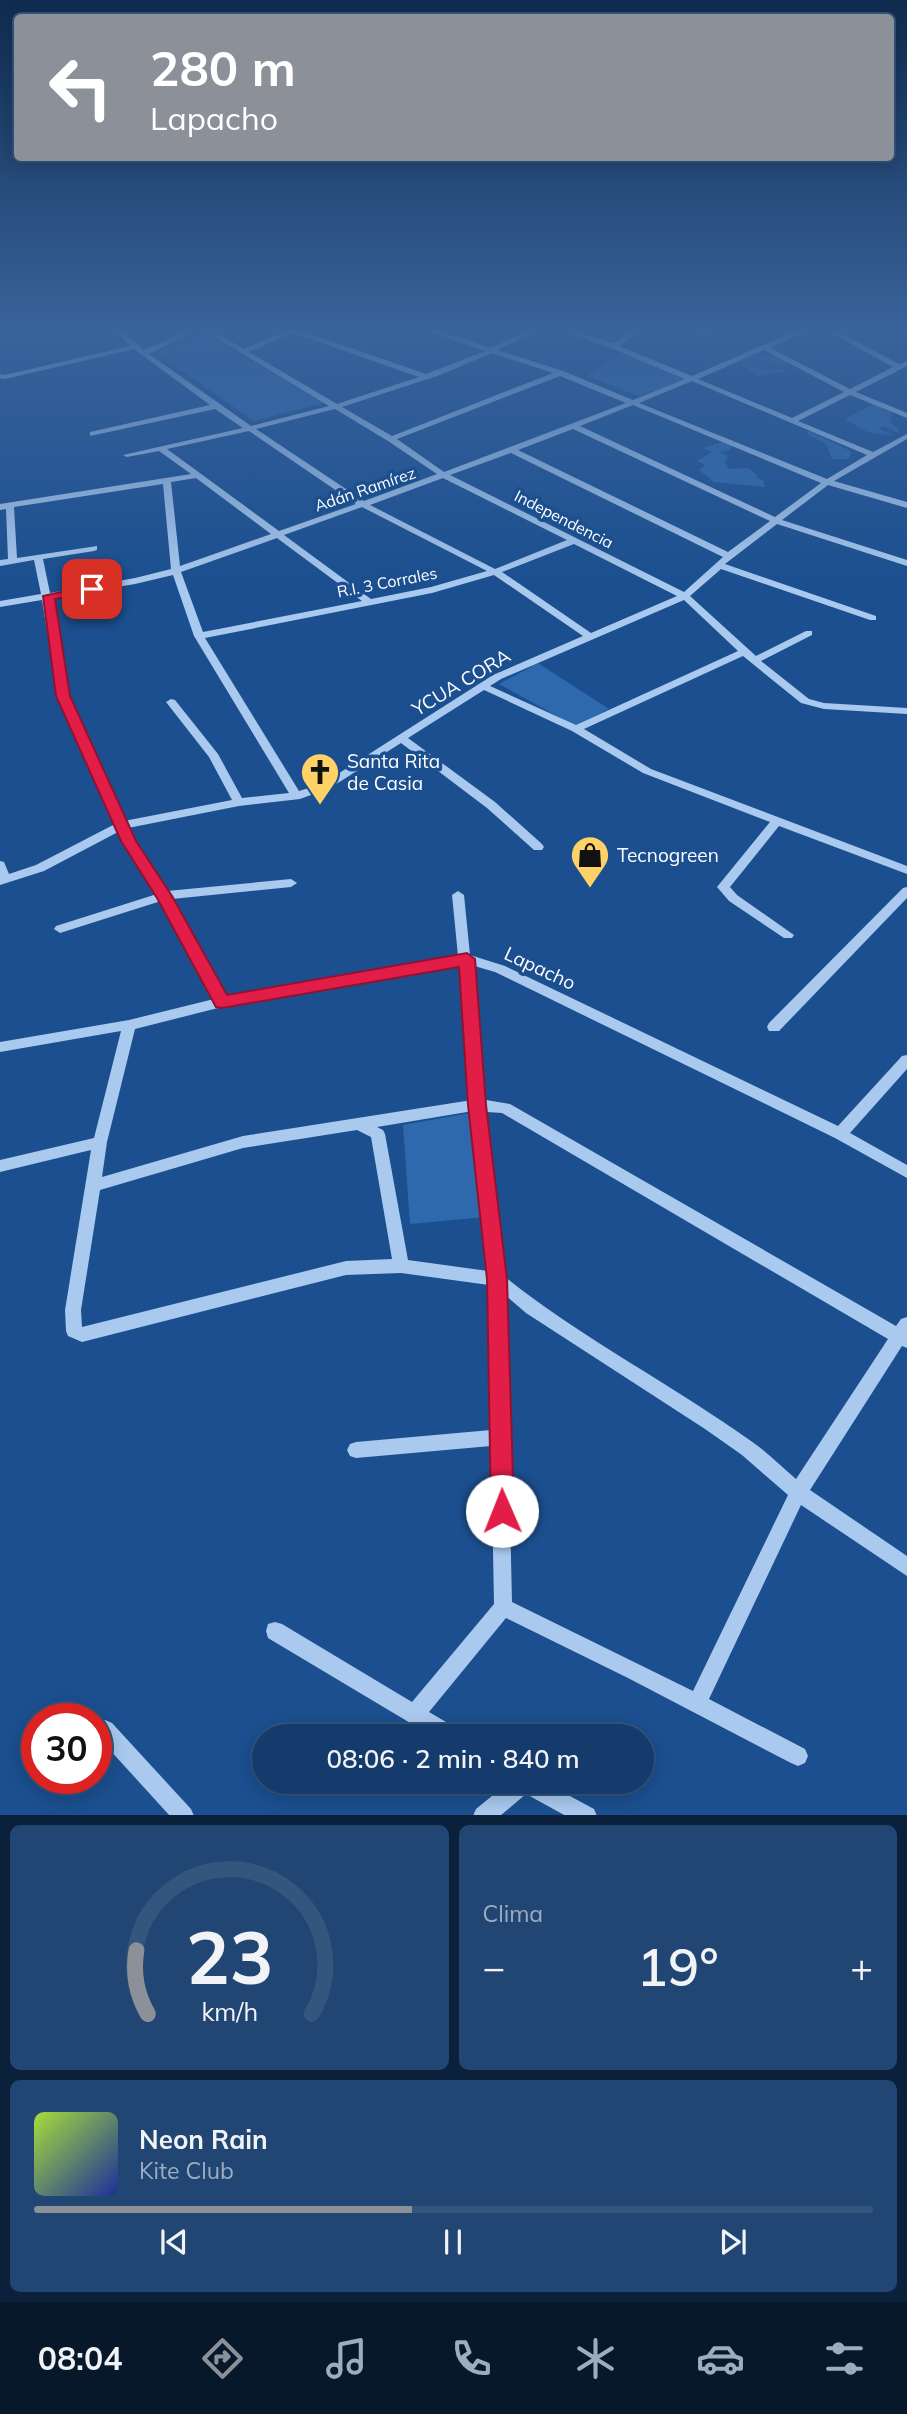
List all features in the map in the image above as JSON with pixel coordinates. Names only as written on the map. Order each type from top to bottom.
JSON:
[{"type":"street","points":[[93,433],[176,415]]},
{"type":"street","points":[[229,415],[364,505],[495,572],[589,636]]},
{"type":"street","points":[[127,455],[298,415]]},
{"type":"street","name":"Independencia","points":[[349,415],[445,475],[685,596],[754,661],[789,690],[814,705],[907,711]]},
{"type":"street","points":[[391,439],[453,415]]},
{"type":"street","name":"Adán Ramírez","points":[[0,604],[135,581],[176,570],[364,505],[600,415]]},
{"type":"street","points":[[666,415],[827,482],[907,505]]},
{"type":"street","points":[[776,415],[873,455]]},
{"type":"street","points":[[792,421],[805,415]]},
{"type":"street","points":[[571,425],[776,521],[907,562]]},
{"type":"street","name":"YCUA CORA","points":[[3,881],[40,868],[122,825],[239,802],[296,796],[343,776],[483,686],[589,636],[685,596],[729,556],[827,482],[907,436]]},
{"type":"street","points":[[160,448],[369,602]]},
{"type":"street","points":[[510,449],[729,556]]},
{"type":"street","points":[[13,561],[5,506],[196,476]]},
{"type":"street","points":[[167,482],[176,570],[199,635],[296,796]]},
{"type":"street","name":"R.I. 3 Corrales","points":[[199,635],[432,590],[495,572],[575,540]]},
{"type":"street","points":[[0,563],[94,548]]},
{"type":"street","points":[[37,558],[49,596],[63,696],[128,841],[164,896],[222,1002]]},
{"type":"street","points":[[719,565],[873,618]]},
{"type":"street","points":[[754,661],[809,633]]},
{"type":"street","points":[[576,729],[744,652]]},
{"type":"street","points":[[483,686],[576,729],[647,771],[907,870]]},
{"type":"street","points":[[171,702],[214,756],[239,802]]},
{"type":"street","points":[[401,738],[484,800],[538,847]]},
{"type":"street","points":[[777,821],[723,887],[733,898],[789,935]]},
{"type":"street","points":[[0,865],[3,881]]},
{"type":"street","points":[[60,929],[164,896],[291,883]]},
{"type":"street","points":[[774,1027],[907,891]]},
{"type":"street","points":[[415,1714],[503,1607],[497,1279],[477,1105],[467,959],[458,895]]},
{"type":"street","name":"Lapacho","points":[[0,1048],[129,1025],[222,1002],[467,959],[500,969],[840,1134],[907,1172]]},
{"type":"street","points":[[129,1025],[100,1142],[73,1310],[74,1331],[82,1335],[346,1268],[401,1266],[497,1279],[532,1308],[739,1443],[798,1492],[907,1567]]},
{"type":"street","points":[[840,1134],[907,1060]]},
{"type":"street","points":[[94,1185],[243,1142],[477,1105],[505,1108],[905,1334],[798,1492],[697,1704]]},
{"type":"street","points":[[359,1124],[378,1134],[401,1266]]},
{"type":"street","points":[[0,1166],[100,1142]]},
{"type":"street","points":[[356,1450],[501,1437]]},
{"type":"street","points":[[503,1607],[798,1756]]},
{"type":"street","points":[[275,1631],[431,1724]]},
{"type":"street","points":[[112,1738],[184,1815]]},
{"type":"street","points":[[482,1815],[509,1794]]},
{"type":"street","points":[[547,1794],[587,1815]]},
{"type":"shaded area","points":[[245,415],[279,415],[254,421]]},
{"type":"shaded area","points":[[853,415],[893,415],[889,422],[899,429],[898,433],[884,426],[879,429],[895,436],[867,432],[845,419]]},
{"type":"shaded area","points":[[809,431],[849,450],[851,453],[848,459],[832,459],[826,444],[807,434]]},
{"type":"shaded area","points":[[723,442],[733,444],[730,450],[719,452],[728,456],[725,462],[729,469],[749,468],[757,475],[756,478],[763,480],[765,487],[714,482],[699,470],[705,465],[697,461],[712,452],[703,448]]},
{"type":"shaded area","points":[[538,663],[609,709],[575,726],[499,684]]},
{"type":"shaded area","points":[[470,1113],[486,1217],[410,1224],[403,1125]]},
{"type":"place","name":"Santa Rita de Casia","points":[[320,806]]},
{"type":"place","name":"Tecnogreen","points":[[590,889]]},
{"type":"route","points":[[92,589],[49,596],[63,696],[128,841],[164,896],[222,1002],[467,959],[477,1105],[497,1279],[502,1511]]}]
